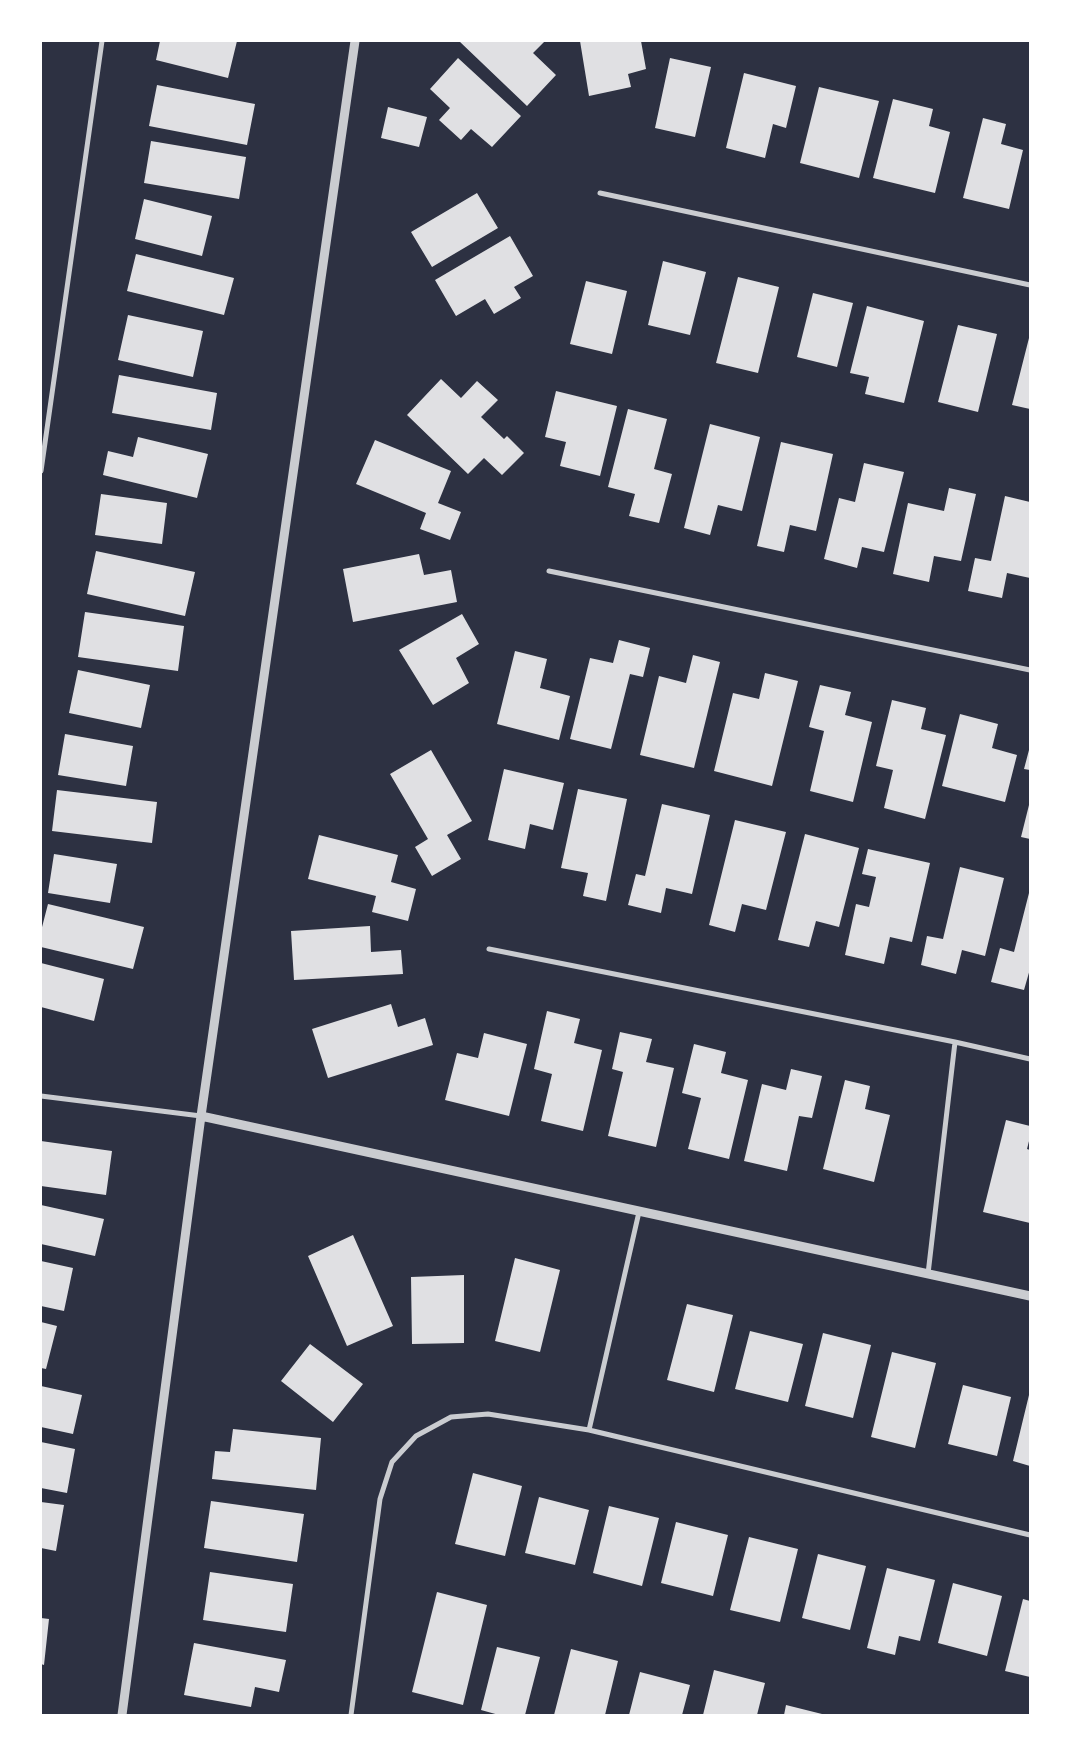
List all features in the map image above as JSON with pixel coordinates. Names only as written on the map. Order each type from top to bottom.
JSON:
[{"type":"street","points":[[41,470],[102,41]]},
{"type":"street","points":[[122,1715],[201,1116],[355,41]]},
{"type":"street","points":[[600,193],[1030,285]]},
{"type":"street","points":[[549,571],[1030,670]]},
{"type":"street","points":[[489,949],[955,1042],[1030,1059]]},
{"type":"street","points":[[928,1274],[955,1042]]},
{"type":"street","points":[[41,1096],[201,1116],[1030,1296]]},
{"type":"street","points":[[589,1430],[639,1212]]},
{"type":"street","points":[[351,1715],[380,1499],[392,1462],[416,1436],[451,1417],[488,1414],[589,1430],[1030,1535]]},
{"type":"building","points":[[160,41],[237,41],[228,78],[156,60]]},
{"type":"building","points":[[459,41],[545,41],[533,53],[556,75],[527,106]]},
{"type":"building","points":[[580,41],[641,41],[646,69],[628,74],[631,87],[589,96]]},
{"type":"building","points":[[458,58],[521,116],[492,147],[471,129],[461,140],[439,120],[450,108],[430,89]]},
{"type":"building","points":[[670,58],[711,67],[695,137],[655,128]]},
{"type":"building","points":[[744,73],[796,86],[786,128],[773,124],[765,158],[726,148]]},
{"type":"building","points":[[157,85],[255,104],[247,145],[149,126]]},
{"type":"building","points":[[819,87],[879,101],[859,178],[800,163]]},
{"type":"building","points":[[893,99],[933,109],[929,126],[950,132],[935,193],[873,178]]},
{"type":"building","points":[[388,107],[427,117],[419,147],[381,138]]},
{"type":"building","points":[[983,118],[1006,124],[1001,144],[1023,150],[1009,209],[963,198]]},
{"type":"building","points":[[151,141],[246,157],[239,199],[144,183]]},
{"type":"building","points":[[477,193],[498,228],[432,267],[411,232]]},
{"type":"building","points":[[144,199],[212,216],[202,256],[135,239]]},
{"type":"building","points":[[510,236],[533,276],[514,287],[521,298],[494,314],[485,299],[456,316],[435,280]]},
{"type":"building","points":[[136,254],[234,278],[224,315],[127,291]]},
{"type":"building","points":[[663,261],[706,272],[690,335],[648,325]]},
{"type":"building","points":[[738,277],[779,287],[758,373],[716,363]]},
{"type":"building","points":[[586,281],[627,291],[612,354],[570,344]]},
{"type":"building","points":[[813,293],[853,303],[837,367],[797,357]]},
{"type":"building","points":[[867,306],[924,321],[904,403],[865,394],[869,377],[850,373]]},
{"type":"building","points":[[128,315],[203,331],[193,377],[118,360]]},
{"type":"building","points":[[958,325],[997,334],[978,412],[938,402]]},
{"type":"building","points":[[1030,338],[1030,409],[1012,405]]},
{"type":"building","points":[[119,375],[217,393],[211,430],[112,413]]},
{"type":"building","points":[[441,379],[461,398],[477,381],[498,400],[481,417],[504,439],[507,436],[524,453],[502,475],[484,458],[468,474],[407,415]]},
{"type":"building","points":[[556,391],[617,406],[600,476],[560,466],[566,442],[545,437]]},
{"type":"building","points":[[628,409],[667,419],[654,469],[672,474],[659,523],[629,516],[635,494],[608,487]]},
{"type":"building","points":[[710,424],[760,437],[742,511],[718,505],[710,535],[684,528]]},
{"type":"building","points":[[138,437],[208,454],[197,498],[103,475],[108,451],[133,457]]},
{"type":"building","points":[[375,440],[451,471],[438,503],[461,512],[450,540],[420,529],[426,513],[356,484]]},
{"type":"building","points":[[781,442],[833,454],[816,531],[790,525],[784,552],[757,546]]},
{"type":"building","points":[[864,463],[904,472],[884,552],[862,547],[857,568],[824,559],[839,498],[855,502]]},
{"type":"building","points":[[949,488],[976,494],[961,561],[934,556],[929,582],[893,574],[908,503],[944,511]]},
{"type":"building","points":[[101,494],[167,503],[162,544],[95,535]]},
{"type":"building","points":[[1005,496],[1030,502],[1030,578],[1007,573],[1002,598],[968,591],[975,558],[991,561]]},
{"type":"building","points":[[96,551],[195,572],[185,616],[87,594]]},
{"type":"building","points":[[419,554],[424,575],[451,570],[457,602],[353,622],[343,569]]},
{"type":"building","points":[[85,612],[184,626],[178,671],[78,657]]},
{"type":"building","points":[[462,614],[479,644],[456,658],[469,683],[433,705],[399,650]]},
{"type":"building","points":[[619,640],[650,648],[643,677],[630,674],[611,749],[570,739],[590,658],[613,663]]},
{"type":"building","points":[[515,651],[547,659],[540,688],[570,696],[559,740],[497,724]]},
{"type":"building","points":[[693,655],[720,662],[694,768],[640,755],[659,676],[686,683]]},
{"type":"building","points":[[78,670],[150,685],[141,728],[69,713]]},
{"type":"building","points":[[765,673],[798,681],[772,786],[714,771],[733,693],[759,699]]},
{"type":"building","points":[[820,685],[851,692],[845,715],[872,722],[853,802],[810,791],[824,731],[809,727]]},
{"type":"building","points":[[892,700],[926,708],[921,729],[946,735],[925,819],[884,808],[893,770],[876,766]]},
{"type":"building","points":[[960,714],[998,724],[992,748],[1017,755],[1005,802],[942,786]]},
{"type":"building","points":[[65,734],[133,746],[126,786],[58,775]]},
{"type":"building","points":[[431,750],[472,821],[447,835],[461,859],[432,876],[415,847],[428,839],[390,774]]},
{"type":"building","points":[[1030,750],[1030,770],[1024,769]]},
{"type":"building","points":[[504,769],[564,783],[553,830],[530,824],[525,849],[488,840]]},
{"type":"building","points":[[578,789],[627,799],[606,901],[583,896],[588,873],[561,868]]},
{"type":"building","points":[[57,790],[157,802],[152,843],[52,831]]},
{"type":"building","points":[[662,804],[710,815],[692,894],[666,888],[661,913],[628,905],[636,874],[645,876]]},
{"type":"building","points":[[1030,805],[1030,839],[1021,837]]},
{"type":"building","points":[[735,820],[786,832],[766,910],[742,904],[735,932],[709,925]]},
{"type":"building","points":[[805,834],[859,848],[839,927],[816,921],[809,947],[778,940]]},
{"type":"building","points":[[319,835],[398,855],[391,882],[416,889],[408,921],[372,912],[376,896],[308,879]]},
{"type":"building","points":[[868,849],[930,863],[912,942],[890,937],[884,964],[845,955],[856,904],[869,907],[876,877],[862,874]]},
{"type":"building","points":[[54,854],[117,864],[110,903],[48,893]]},
{"type":"building","points":[[960,867],[1004,878],[985,956],[962,950],[956,974],[921,965],[927,936],[943,939]]},
{"type":"building","points":[[1029,893],[1030,969],[1024,990],[991,982],[1000,948],[1014,952]]},
{"type":"building","points":[[48,904],[144,927],[133,969],[41,947],[41,931]]},
{"type":"building","points":[[370,926],[371,952],[401,950],[403,974],[294,980],[291,931]]},
{"type":"building","points":[[41,963],[104,979],[94,1021],[41,1007]]},
{"type":"building","points":[[391,1004],[398,1027],[425,1018],[433,1045],[328,1078],[312,1029]]},
{"type":"building","points":[[547,1011],[580,1019],[574,1043],[602,1050],[583,1131],[541,1121],[552,1074],[534,1069]]},
{"type":"building","points":[[620,1032],[652,1039],[646,1062],[674,1068],[656,1147],[608,1136],[623,1072],[612,1069]]},
{"type":"building","points":[[484,1033],[527,1044],[509,1116],[445,1100],[457,1053],[478,1058]]},
{"type":"building","points":[[694,1044],[726,1052],[721,1073],[748,1080],[729,1159],[688,1149],[701,1098],[682,1093]]},
{"type":"building","points":[[791,1069],[822,1076],[812,1118],[799,1116],[787,1171],[744,1161],[762,1084],[786,1090]]},
{"type":"building","points":[[845,1080],[870,1086],[865,1109],[890,1115],[874,1182],[823,1169]]},
{"type":"building","points":[[1006,1120],[1030,1126],[1027,1149],[1030,1150],[1030,1223],[983,1212]]},
{"type":"building","points":[[41,1141],[112,1151],[106,1195],[41,1186]]},
{"type":"building","points":[[41,1205],[104,1219],[95,1256],[41,1244]]},
{"type":"building","points":[[353,1235],[393,1326],[347,1346],[308,1256]]},
{"type":"building","points":[[515,1258],[560,1270],[540,1352],[495,1341]]},
{"type":"building","points":[[41,1261],[73,1268],[64,1311],[41,1306]]},
{"type":"building","points":[[464,1275],[464,1343],[412,1344],[411,1277]]},
{"type":"building","points":[[687,1304],[733,1315],[714,1392],[667,1380]]},
{"type":"building","points":[[41,1322],[57,1326],[46,1369],[41,1368]]},
{"type":"building","points":[[750,1331],[803,1344],[788,1402],[735,1389]]},
{"type":"building","points":[[823,1333],[871,1345],[853,1418],[805,1406]]},
{"type":"building","points":[[310,1344],[363,1384],[333,1422],[281,1381]]},
{"type":"building","points":[[892,1352],[936,1363],[915,1448],[871,1437]]},
{"type":"building","points":[[963,1385],[1011,1397],[997,1456],[948,1444]]},
{"type":"building","points":[[41,1386],[82,1395],[73,1434],[41,1427]]},
{"type":"building","points":[[1030,1395],[1030,1466],[1013,1461]]},
{"type":"building","points":[[233,1429],[321,1438],[316,1490],[212,1479],[215,1451],[230,1452]]},
{"type":"building","points":[[41,1442],[75,1449],[67,1493],[41,1488]]},
{"type":"building","points":[[473,1473],[522,1486],[505,1556],[455,1544]]},
{"type":"building","points":[[539,1497],[589,1510],[575,1565],[525,1553]]},
{"type":"building","points":[[211,1501],[304,1514],[297,1562],[204,1548]]},
{"type":"building","points":[[41,1502],[64,1505],[56,1551],[41,1548]]},
{"type":"building","points":[[609,1506],[659,1518],[642,1586],[593,1573]]},
{"type":"building","points":[[676,1522],[728,1535],[713,1596],[661,1583]]},
{"type":"building","points":[[749,1537],[798,1549],[780,1622],[730,1610]]},
{"type":"building","points":[[818,1554],[866,1566],[850,1630],[802,1618]]},
{"type":"building","points":[[887,1568],[935,1580],[920,1641],[899,1636],[895,1655],[867,1648]]},
{"type":"building","points":[[210,1572],[293,1584],[286,1632],[203,1620]]},
{"type":"building","points":[[953,1583],[1002,1596],[987,1656],[938,1643]]},
{"type":"building","points":[[437,1592],[487,1605],[463,1705],[412,1692]]},
{"type":"building","points":[[1023,1599],[1030,1601],[1030,1677],[1005,1671]]},
{"type":"building","points":[[41,1618],[49,1619],[44,1665],[41,1664]]},
{"type":"building","points":[[194,1643],[286,1660],[279,1692],[255,1687],[251,1707],[184,1695]]},
{"type":"building","points":[[497,1647],[540,1657],[525,1715],[499,1715],[481,1710]]},
{"type":"building","points":[[571,1649],[618,1661],[605,1715],[554,1715]]},
{"type":"building","points":[[714,1670],[765,1683],[757,1715],[703,1715]]},
{"type":"building","points":[[640,1672],[690,1685],[682,1715],[629,1715]]},
{"type":"building","points":[[786,1705],[822,1714],[822,1715],[784,1715]]}]
